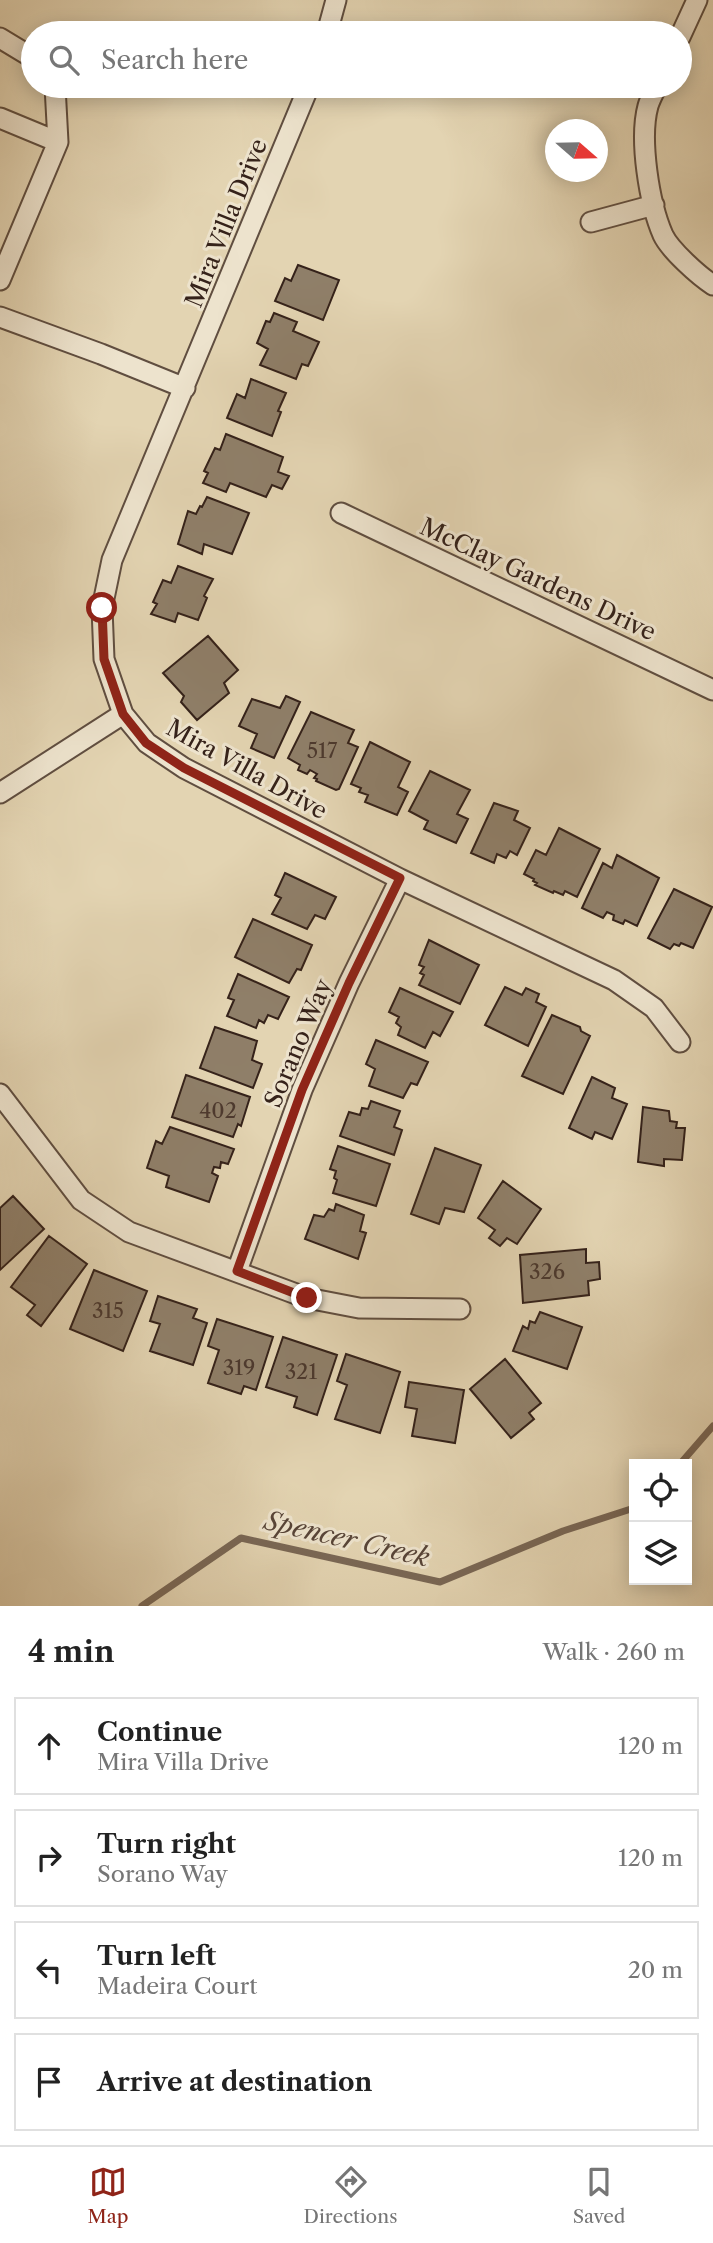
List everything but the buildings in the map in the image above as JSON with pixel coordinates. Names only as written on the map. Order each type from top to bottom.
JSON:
[{"type":"street","points":[[330,21],[336,0]]},
{"type":"street","points":[[687,21],[697,0]]},
{"type":"street","points":[[0,38],[21,51]]},
{"type":"street","points":[[0,280],[58,142],[56,98]]},
{"type":"street","name":"Mira Villa Drive","points":[[304,98],[112,560],[102,608],[104,659],[123,714],[146,743],[184,768],[400,878],[614,980],[653,1008],[680,1042]]},
{"type":"street","points":[[652,98],[648,106],[643,146],[654,205],[664,237],[698,275],[713,285]]},
{"type":"street","points":[[0,118],[58,142]]},
{"type":"street","points":[[591,222],[654,205]]},
{"type":"street","points":[[0,317],[185,388]]},
{"type":"street","name":"McClay Gardens Drive","points":[[341,513],[713,690]]},
{"type":"street","points":[[0,793],[123,714]]},
{"type":"street","name":"Sorano Way","points":[[237,1271],[302,1090],[349,983],[400,878]]},
{"type":"street","points":[[0,1094],[81,1200],[129,1232],[307,1298],[359,1308],[460,1309]]},
{"type":"waterway","name":"Spencer Creek","points":[[684,1459],[713,1426]]},
{"type":"waterway","name":"Spencer Creek","points":[[142,1606],[241,1538],[440,1582],[563,1531],[629,1510]]},
{"type":"route","points":[[102,608],[104,659],[123,714],[146,743],[184,768],[400,878],[349,983],[302,1090],[237,1271],[307,1298]]}]
